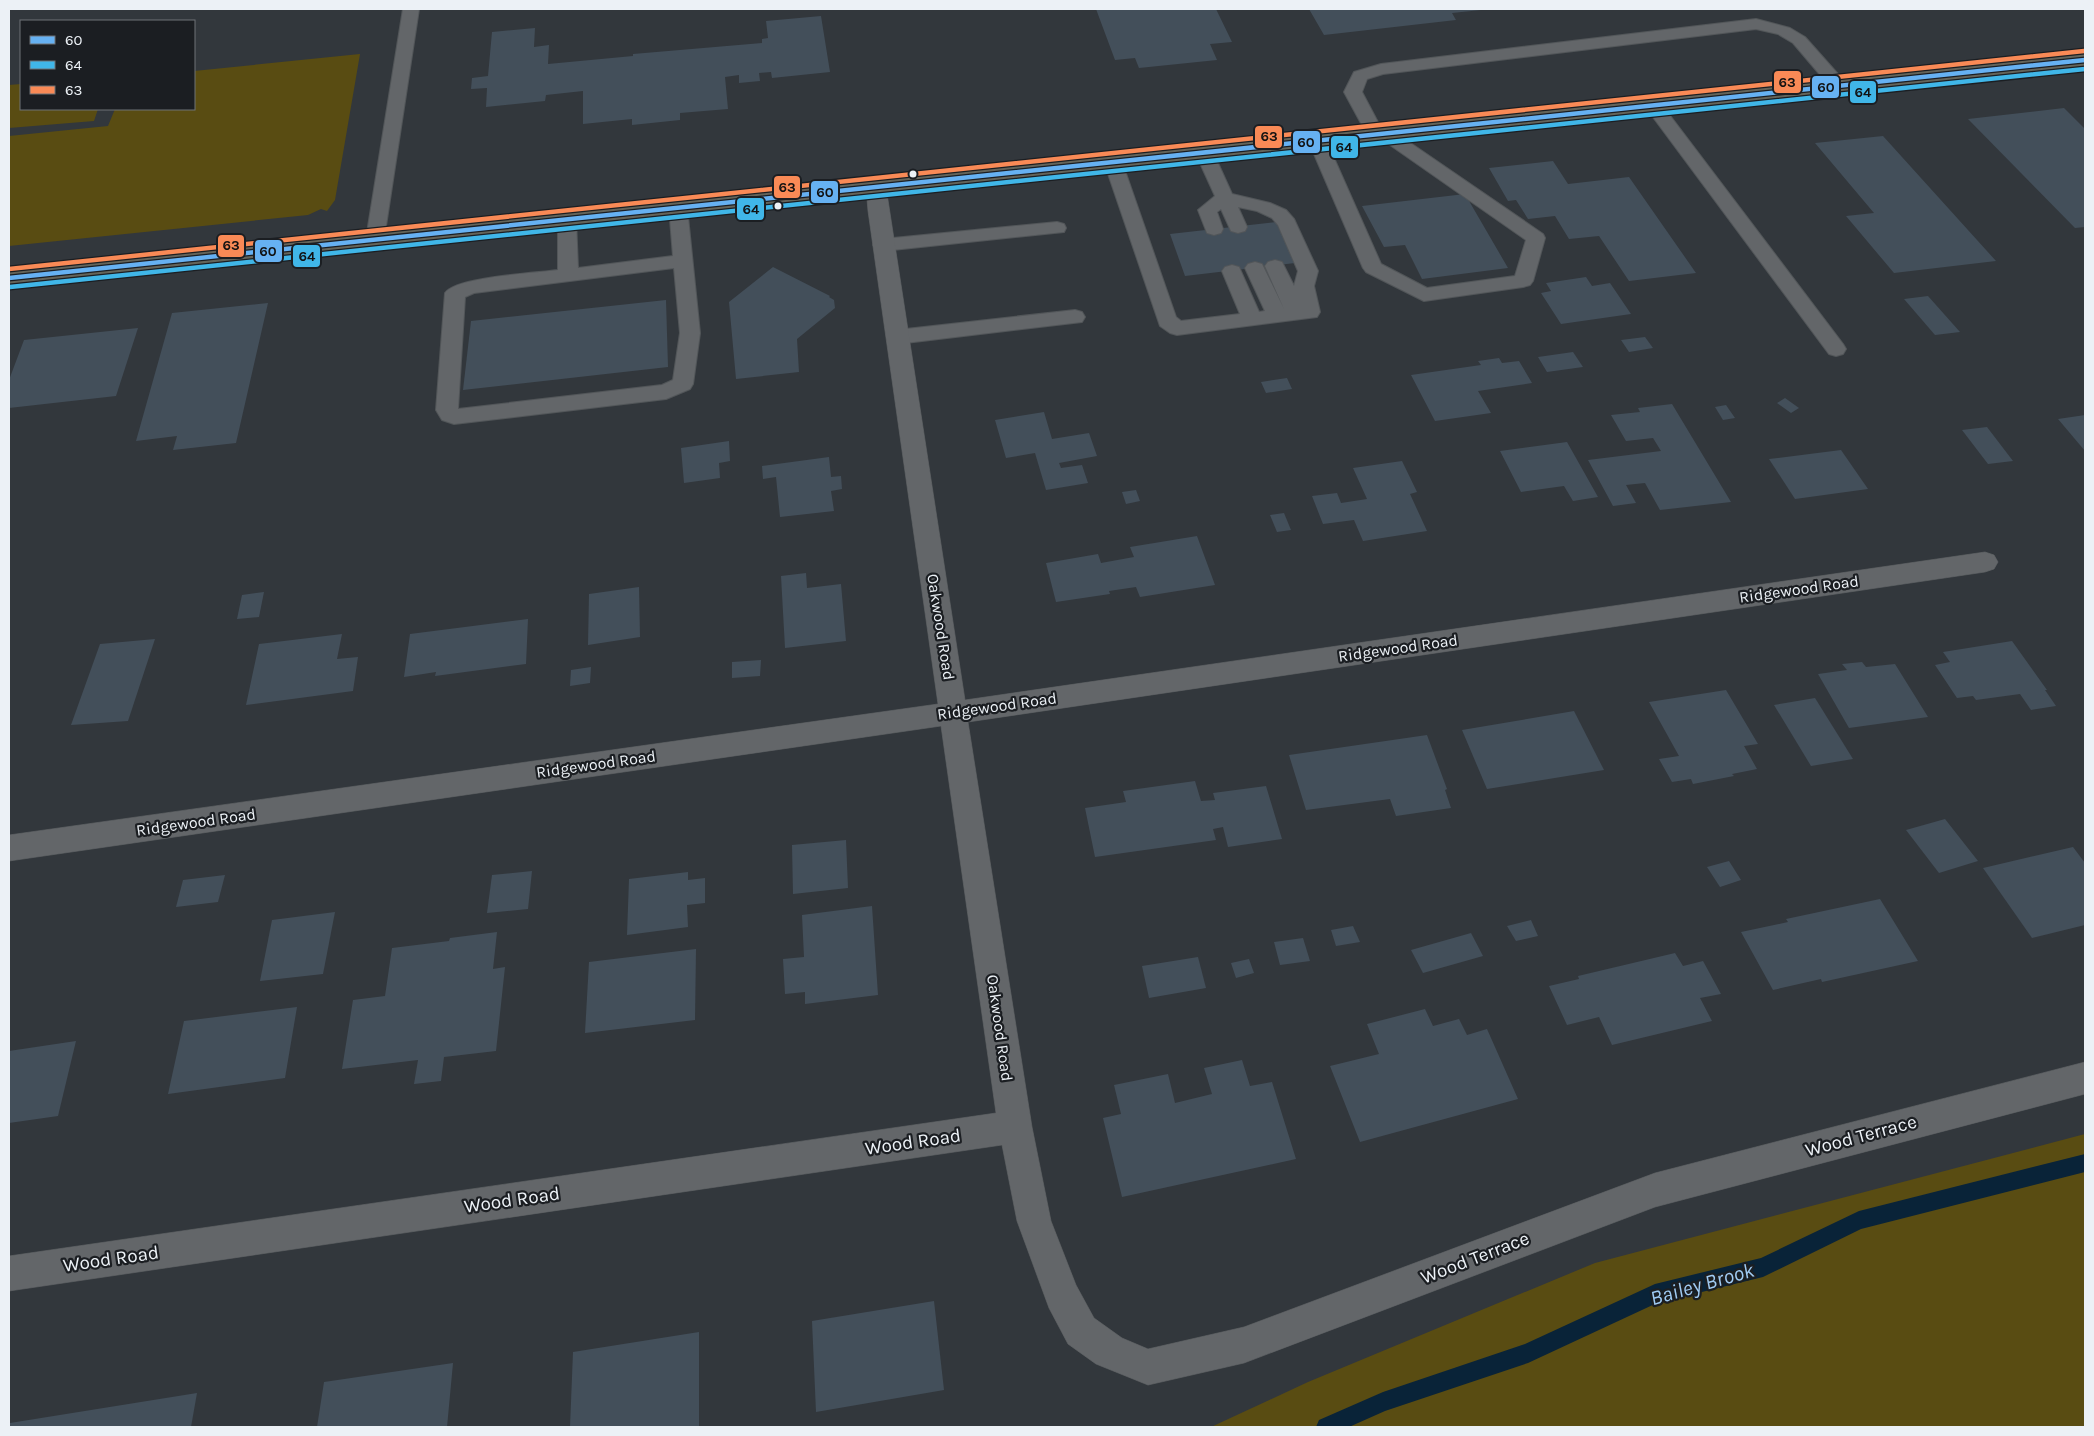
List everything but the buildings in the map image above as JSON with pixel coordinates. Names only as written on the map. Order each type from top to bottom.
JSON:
[{"type":"highway","points":[[9,278],[2085,60]]},
{"type":"street","name":"Oakwood Road","points":[[876,187],[883,245],[1015,1127]]},
{"type":"street","name":"Ridgewood Road","points":[[9,848],[954,713],[1986,562]]},
{"type":"street","name":"Wood Terrace","points":[[1015,1127],[1034,1220],[1062,1295],[1081,1330],[1109,1351],[1148,1367],[1244,1345],[1655,1190],[2085,1078]]},
{"type":"street","name":"Wood Road","points":[[9,1274],[1015,1127]]},
{"type":"lane","points":[[375,239],[411,9]]},
{"type":"lane","points":[[1779,15],[1839,86]]},
{"type":"lane","points":[[1317,140],[1373,268],[1424,295],[1523,281],[1536,238],[1380,134],[1352,92],[1360,76],[1381,69],[1756,24],[1784,31],[1799,40]]},
{"type":"lane","points":[[1653,105],[1836,350]]},
{"type":"lane","points":[[1204,152],[1238,227]]},
{"type":"lane","points":[[1113,162],[1167,321],[1177,328],[1310,312],[1304,286],[1308,271],[1287,223],[1279,214],[1246,202],[1225,198],[1207,210],[1214,230]]},
{"type":"lane","points":[[1246,202],[1258,224]]},
{"type":"lane","points":[[678,207],[684,261],[690,333],[685,380],[676,389],[666,392],[454,417],[449,415],[447,410],[455,294],[459,290],[684,261]]},
{"type":"lane","points":[[567,219],[568,275]]},
{"type":"lane","points":[[883,245],[1058,228]]},
{"type":"lane","points":[[1276,266],[1297,313]]},
{"type":"lane","points":[[1255,268],[1277,316]]},
{"type":"lane","points":[[1232,271],[1252,319]]},
{"type":"lane","points":[[897,337],[1076,317]]},
{"type":"shaded area","points":[[360,54],[335,200],[327,211],[321,209],[308,215],[9,246],[9,136],[108,126],[115,110],[195,110],[195,71]]},
{"type":"shaded area","points":[[20,84],[20,110],[98,110],[94,121],[9,128],[9,85]]},
{"type":"shaded area","points":[[2085,1134],[2085,1427],[1211,1427],[1308,1382],[1595,1263]]},
{"type":"waterway","name":"Bailey Brook","points":[[1326,1427],[1383,1402],[1528,1353],[1655,1294],[1763,1267],[1859,1220],[2085,1163]]},
{"type":"transit line","name":"63","points":[[9,269],[2084,51]]},
{"type":"transit line","name":"60","points":[[9,278],[2085,60]]},
{"type":"transit line","name":"64","points":[[10,287],[2085,69]]}]
